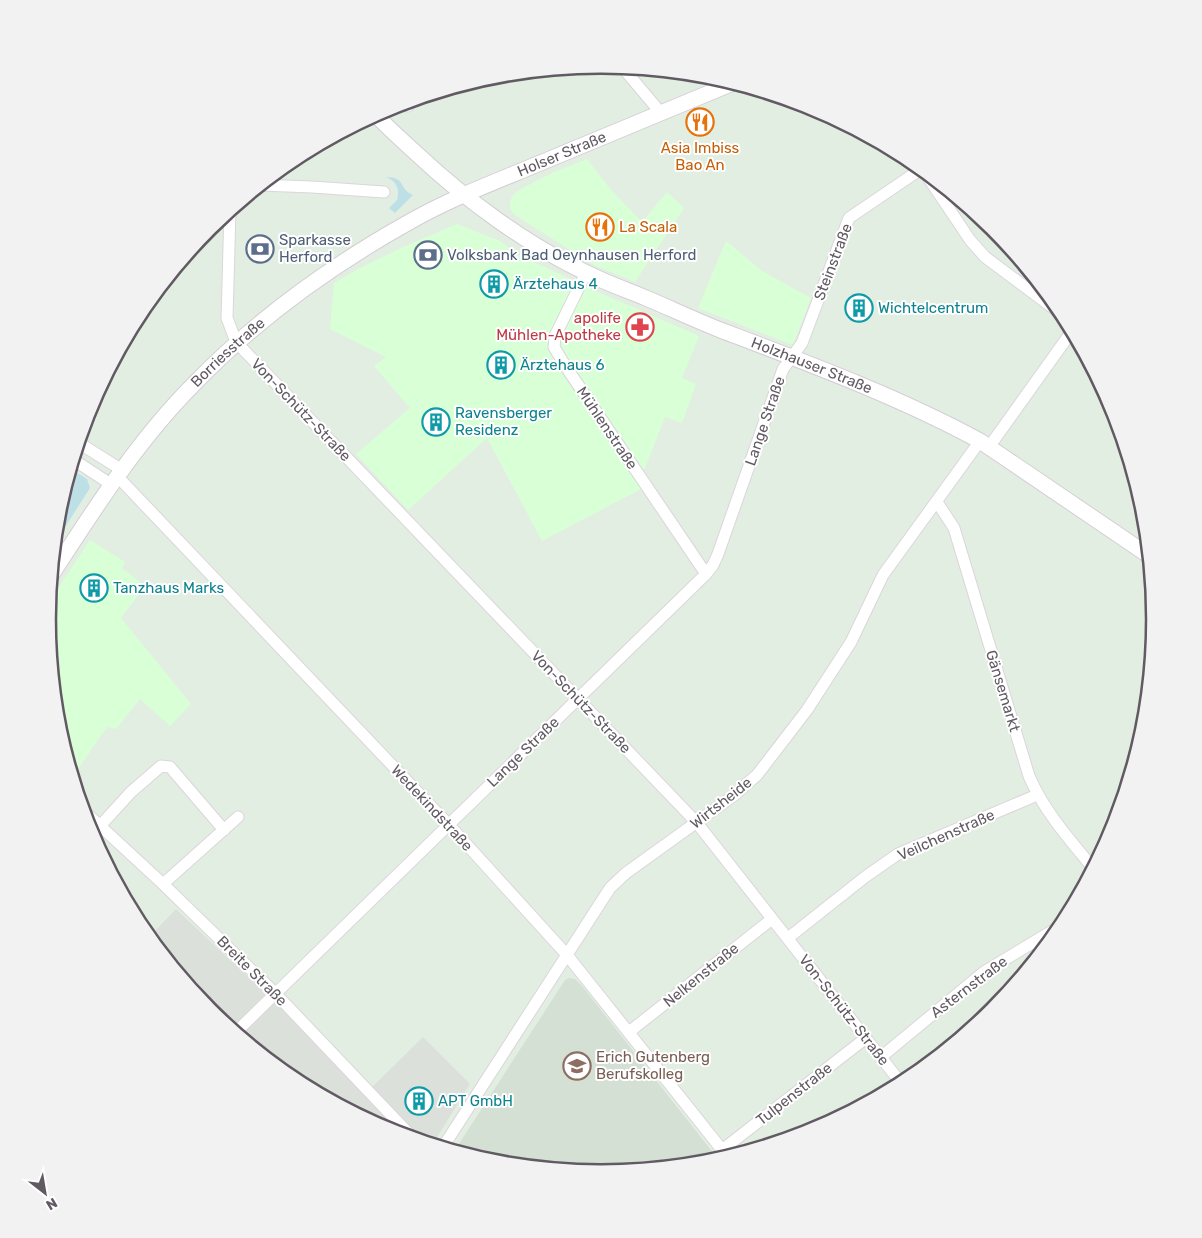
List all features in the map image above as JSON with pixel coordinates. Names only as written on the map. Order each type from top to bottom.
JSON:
[{"type":"main road","name":"Holser Straße","points":[[464,196],[721,88]]},
{"type":"main road","name":"Holzhauser Straße","points":[[383,120],[464,196],[516,233],[586,273],[722,330],[871,389],[961,431],[984,444],[1141,550]]},
{"type":"main road","name":"Borriesstraße","points":[[60,561],[117,477],[155,427],[193,384],[236,342],[268,316],[344,261],[412,220],[464,196]]},
{"type":"street","points":[[629,75],[661,113]]},
{"type":"street","name":"Steinstraße","points":[[792,357],[802,342],[849,218],[914,174]]},
{"type":"street","points":[[271,185],[312,186],[384,192]]},
{"type":"street","points":[[937,190],[970,240],[984,257],[1043,300]]},
{"type":"street","points":[[230,221],[227,318],[236,342]]},
{"type":"street","name":"Mühlenstraße","points":[[586,273],[555,336],[554,347],[706,574]]},
{"type":"street","name":"Wirtsheide","points":[[447,1141],[594,912],[617,880],[746,786],[772,757],[851,642],[883,575],[937,502],[1067,337]]},
{"type":"street","name":"Von-Schütz-Straße","points":[[236,342],[697,823],[896,1077]]},
{"type":"street","name":"Lange Straße","points":[[240,1028],[706,574],[718,554],[783,369],[792,357]]},
{"type":"street","points":[[84,447],[117,477]]},
{"type":"street","points":[[80,462],[117,477]]},
{"type":"street","name":"Wedekindstraße","points":[[117,477],[449,825],[567,955],[722,1150]]},
{"type":"street","name":"Gänsemarkt","points":[[937,502],[954,528],[1029,776],[1037,795],[1049,814],[1088,863]]},
{"type":"street","points":[[100,826],[131,792],[161,766],[170,767],[224,830]]},
{"type":"street","name":"Veilchenstraße","points":[[788,938],[865,877],[898,854],[1037,795]]},
{"type":"street","points":[[163,884],[238,817]]},
{"type":"street","name":"Breite Straße","points":[[96,822],[163,884],[275,993],[401,1125]]},
{"type":"street","name":"Nelkenstraße","points":[[629,1032],[772,919]]},
{"type":"street","name":"Asternstraße","points":[[881,1057],[984,972],[1044,936]]},
{"type":"street","name":"Tulpenstraße","points":[[732,1147],[866,1038]]},
{"type":"shaded area","points":[[587,159],[611,190],[642,222],[667,192],[684,208],[635,282],[594,265],[515,215],[510,209],[510,201],[514,194],[521,189],[552,173]]},
{"type":"shaded area","points":[[386,177],[400,181],[405,190],[413,195],[395,213],[389,208],[397,200],[398,189],[393,181]]},
{"type":"shaded area","points":[[457,224],[500,241],[517,254],[699,336],[682,378],[696,384],[682,423],[665,417],[645,468],[634,475],[643,488],[542,541],[487,438],[408,510],[356,454],[410,408],[374,366],[386,357],[330,329],[334,283],[401,248]]},
{"type":"shaded area","points":[[726,241],[762,271],[811,298],[793,345],[698,308]]},
{"type":"shaded area","points":[[77,473],[87,479],[90,488],[64,528]]},
{"type":"shaded area","points":[[90,540],[125,562],[122,568],[145,586],[121,618],[191,704],[170,726],[140,699],[116,729],[107,727],[78,769],[61,690],[57,655],[57,590]]},
{"type":"shaded area","points":[[176,909],[277,1004],[364,1095],[423,1037],[470,1084],[437,1138],[360,1108],[298,1072],[242,1029],[191,978],[155,931]]},
{"type":"shaded area","name":"Erich Gutenberg Berufskolleg","points":[[569,978],[575,979],[582,986],[712,1152],[637,1163],[565,1163],[495,1153],[459,1145],[565,980]]},
{"type":"place","name":"Asia Imbiss Bao An","points":[[700,122]]},
{"type":"place","name":"La Scala","points":[[600,227]]},
{"type":"place","name":"Sparkasse Herford","points":[[260,249]]},
{"type":"place","name":"Volksbank Bad Oeynhausen Herford","points":[[428,255]]},
{"type":"place","name":"Ärztehaus 4","points":[[494,284]]},
{"type":"place","name":"Wichtelcentrum","points":[[859,308]]},
{"type":"place","name":"apolife Mühlen-Apotheke","points":[[640,327]]},
{"type":"place","name":"Ärztehaus 6","points":[[501,365]]},
{"type":"place","name":"Ravensberger Residenz","points":[[436,422]]},
{"type":"place","name":"Tanzhaus Marks","points":[[94,588]]},
{"type":"place","name":"Erich Gutenberg Berufskolleg","points":[[577,1066]]},
{"type":"place","name":"APT GmbH","points":[[419,1101]]}]
